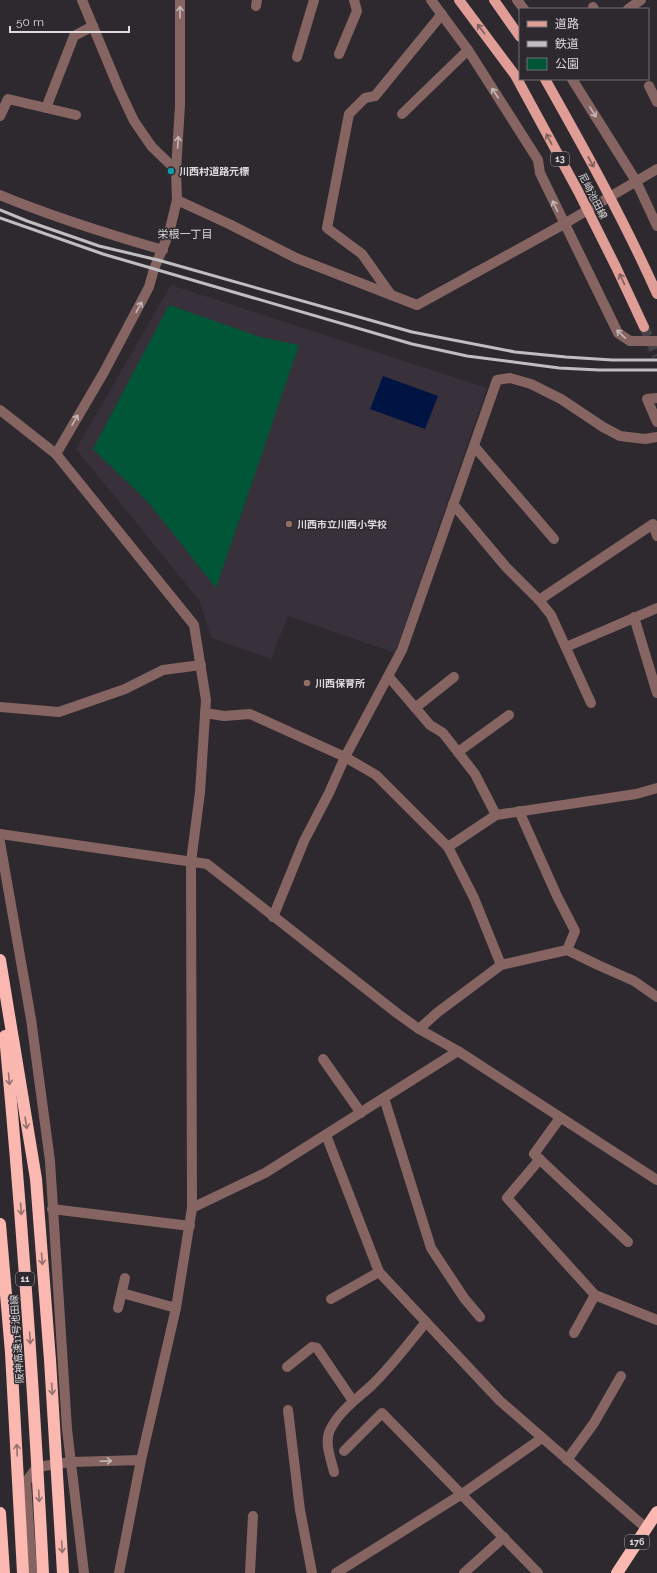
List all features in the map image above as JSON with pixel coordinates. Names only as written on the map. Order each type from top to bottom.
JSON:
[{"type":"highway","points":[[0,960],[36,1179],[50,1360],[63,1573]]},
{"type":"highway","name":"阪神高速11号池田線","points":[[0,985],[18,1178],[37,1459],[43,1573]]},
{"type":"highway","name":"阪神高速11号池田線","points":[[0,1224],[11,1353],[23,1573]]},
{"type":"highway","name":"176","points":[[617,1573],[657,1512]]},
{"type":"highway","points":[[0,1513],[4,1573]]},
{"type":"main road","name":"尼崎池田線","points":[[459,0],[515,75],[578,191],[644,327]]},
{"type":"main road","points":[[494,0],[519,36]]},
{"type":"main road","name":"尼崎池田線","points":[[546,80],[602,181],[657,294]]},
{"type":"street","points":[[82,0],[134,121],[152,147],[176,170]]},
{"type":"street","points":[[56,454],[104,372],[150,287],[154,269],[169,234],[177,200],[176,170],[180,105],[180,0]]},
{"type":"street","points":[[297,57],[314,0]]},
{"type":"street","points":[[339,54],[357,11],[354,0]]},
{"type":"street","points":[[431,0],[468,50],[538,160],[540,174],[618,333],[630,341],[657,341]]},
{"type":"street","points":[[517,0],[523,8]]},
{"type":"street","points":[[629,8],[641,0]]},
{"type":"street","points":[[391,295],[362,254],[327,228],[349,114],[365,98],[375,96],[442,14]]},
{"type":"street","points":[[46,108],[74,36],[93,26]]},
{"type":"street","points":[[402,114],[468,50]]},
{"type":"street","points":[[573,80],[636,181],[657,226]]},
{"type":"street","points":[[649,86],[657,102]]},
{"type":"street","points":[[0,116],[8,99],[76,115]]},
{"type":"street","points":[[177,200],[229,224],[296,258],[417,305],[564,224],[657,169]]},
{"type":"street","points":[[0,195],[26,206],[93,229],[163,250]]},
{"type":"street","points":[[273,917],[304,841],[329,794],[344,757],[389,677],[402,650],[497,380],[510,378],[531,384],[561,399],[603,427],[620,436],[645,439],[657,437]]},
{"type":"street","points":[[657,398],[647,399],[657,422]]},
{"type":"street","points":[[0,410],[56,454],[194,624],[206,700],[200,792],[192,862],[192,1208],[176,1308],[141,1460],[119,1573]]},
{"type":"street","points":[[474,446],[554,539]]},
{"type":"street","points":[[453,504],[506,567],[539,600],[551,615],[591,703]]},
{"type":"street","points":[[539,600],[652,524],[657,536]]},
{"type":"street","points":[[566,647],[657,608]]},
{"type":"street","points":[[634,617],[657,693]]},
{"type":"street","points":[[0,706],[59,712],[125,689],[163,670],[200,665]]},
{"type":"street","points":[[389,677],[430,725],[443,733],[458,752],[475,774],[496,815]]},
{"type":"street","points":[[415,708],[454,677]]},
{"type":"street","points":[[205,713],[224,716],[250,714],[344,757],[376,775],[448,847],[474,898],[501,965]]},
{"type":"street","points":[[458,752],[509,715]]},
{"type":"street","points":[[448,847],[496,815],[636,794],[657,788]]},
{"type":"street","points":[[519,812],[557,896],[575,931],[568,950]]},
{"type":"street","points":[[0,834],[207,864],[273,917],[419,1029],[458,1051],[657,1180]]},
{"type":"street","points":[[0,842],[31,1020],[50,1161],[52,1209],[71,1462],[84,1573]]},
{"type":"street","points":[[419,1029],[438,1012],[501,965],[568,950],[634,981],[657,997]]},
{"type":"street","points":[[192,1208],[265,1173],[458,1051]]},
{"type":"street","points":[[323,1059],[361,1113]]},
{"type":"street","points":[[384,1098],[431,1248],[464,1298],[480,1317]]},
{"type":"street","points":[[560,1118],[534,1154],[628,1242]]},
{"type":"street","points":[[326,1135],[379,1272],[500,1401],[646,1528]]},
{"type":"street","points":[[540,1159],[507,1198],[595,1295],[657,1320]]},
{"type":"street","points":[[52,1209],[190,1226]]},
{"type":"street","points":[[331,1299],[379,1272]]},
{"type":"street","points":[[118,1308],[125,1278]]},
{"type":"street","points":[[122,1293],[176,1308]]},
{"type":"street","points":[[574,1333],[595,1295]]},
{"type":"street","points":[[334,1472],[327,1441],[330,1430],[339,1416],[372,1384],[426,1322]]},
{"type":"street","points":[[287,1367],[312,1347],[317,1348],[353,1401]]},
{"type":"street","points":[[567,1460],[594,1423],[621,1376]]},
{"type":"street","points":[[288,1410],[300,1510],[312,1573]]},
{"type":"street","points":[[344,1451],[382,1413],[538,1573]]},
{"type":"street","points":[[336,1573],[462,1494],[542,1438]]},
{"type":"street","points":[[32,1573],[26,1482],[37,1467],[71,1462],[141,1460]]},
{"type":"street","points":[[250,1573],[253,1516]]},
{"type":"street","points":[[464,1573],[504,1537]]},
{"type":"shaded area","name":"川西市立川西小学校","points":[[171,285],[487,388],[395,653],[288,616],[271,659],[211,638],[199,600],[76,449]]},
{"type":"green space","points":[[169,305],[260,337],[299,345],[216,588],[149,503],[93,449]]},
{"type":"water","points":[[383,376],[438,396],[425,429],[370,409]]},
{"type":"tunnel","points":[[644,327],[657,356]]},
{"type":"railway","points":[[0,210],[99,246],[158,260],[412,332],[515,352],[612,360],[657,360]]},
{"type":"railway","points":[[0,218],[103,254],[412,344],[467,356],[559,368],[657,370]]},
{"type":"place","name":"川西村道路元標","points":[[171,171]]},
{"type":"place","name":"川西市立川西小学校","points":[[289,524]]},
{"type":"place","name":"川西保育所","points":[[307,683]]},
{"type":"district","name":"栄根一丁目","points":[[185,234]]}]
